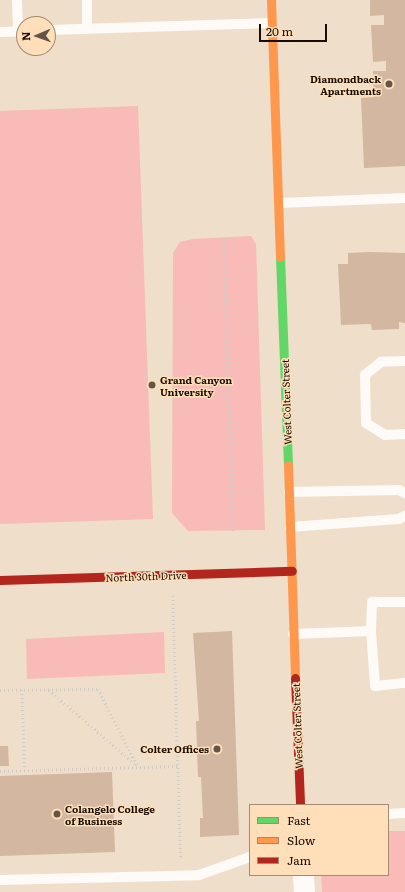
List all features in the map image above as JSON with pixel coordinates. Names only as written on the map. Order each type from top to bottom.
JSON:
[{"type":"street","name":"West Colter Street","points":[[271,0],[280,203],[293,634],[300,804]]},
{"type":"street","name":"North 30th Drive","points":[[0,580],[292,572]]},
{"type":"street","points":[[303,876],[304,892]]},
{"type":"lane","points":[[17,0],[19,16]]},
{"type":"lane","points":[[87,0],[88,29]]},
{"type":"lane","points":[[56,30],[272,23]]},
{"type":"lane","points":[[0,32],[16,31]]},
{"type":"lane","points":[[280,203],[405,198]]},
{"type":"lane","points":[[405,361],[381,362],[365,375],[366,423],[385,435],[405,434]]},
{"type":"lane","points":[[289,492],[399,490],[405,493]]},
{"type":"lane","points":[[290,527],[405,516]]},
{"type":"lane","points":[[405,602],[372,602],[371,631],[376,686],[405,683]]},
{"type":"lane","points":[[293,634],[371,631]]},
{"type":"lane","points":[[389,814],[405,813]]},
{"type":"lane","points":[[0,880],[200,875],[249,857]]},
{"type":"path","points":[[224,238],[233,531]]},
{"type":"path","points":[[172,575],[182,876]]},
{"type":"path","points":[[0,690],[98,689],[138,767]]},
{"type":"path","points":[[22,690],[25,770]]},
{"type":"path","points":[[49,690],[138,767]]},
{"type":"path","points":[[0,771],[178,766]]},
{"type":"shaded area","points":[[138,106],[153,519],[0,524],[0,111]]},
{"type":"shaded area","points":[[251,236],[256,244],[265,530],[188,531],[172,513],[173,253],[180,242],[193,239]]},
{"type":"shaded area","points":[[164,632],[165,673],[27,679],[26,639]]},
{"type":"shaded area","points":[[389,831],[405,831],[405,892],[322,892],[321,876],[389,876]]},
{"type":"building","name":"Diamondback Apartments","points":[[370,0],[405,0],[405,166],[364,168],[361,98],[374,97],[373,71],[386,71],[386,61],[373,62],[371,25],[384,25],[384,15],[370,16]]},
{"type":"building","points":[[348,253],[405,253],[405,323],[399,322],[399,329],[372,330],[371,324],[341,325],[338,264],[348,264]]},
{"type":"building","name":"Colter Offices","points":[[232,631],[239,835],[200,837],[200,818],[203,818],[201,777],[198,777],[196,721],[199,721],[193,633]]},
{"type":"building","points":[[0,746],[8,746],[9,766],[0,766]]},
{"type":"building","name":"Colangelo College of Business","points":[[112,772],[115,852],[0,856],[0,776]]},
{"type":"traffic: fast","points":[[280,257],[288,465]]},
{"type":"traffic: slow","points":[[271,0],[280,257]]},
{"type":"traffic: slow","points":[[288,465],[295,678]]},
{"type":"traffic: jam","points":[[0,580],[292,571]]},
{"type":"traffic: jam","points":[[295,678],[300,804]]},
{"type":"place","name":"Diamondback Apartments","points":[[389,84]]},
{"type":"place","name":"Grand Canyon University","points":[[152,385]]},
{"type":"place","name":"Colter Offices","points":[[217,749]]},
{"type":"place","name":"Colangelo College of Business","points":[[57,814]]}]
